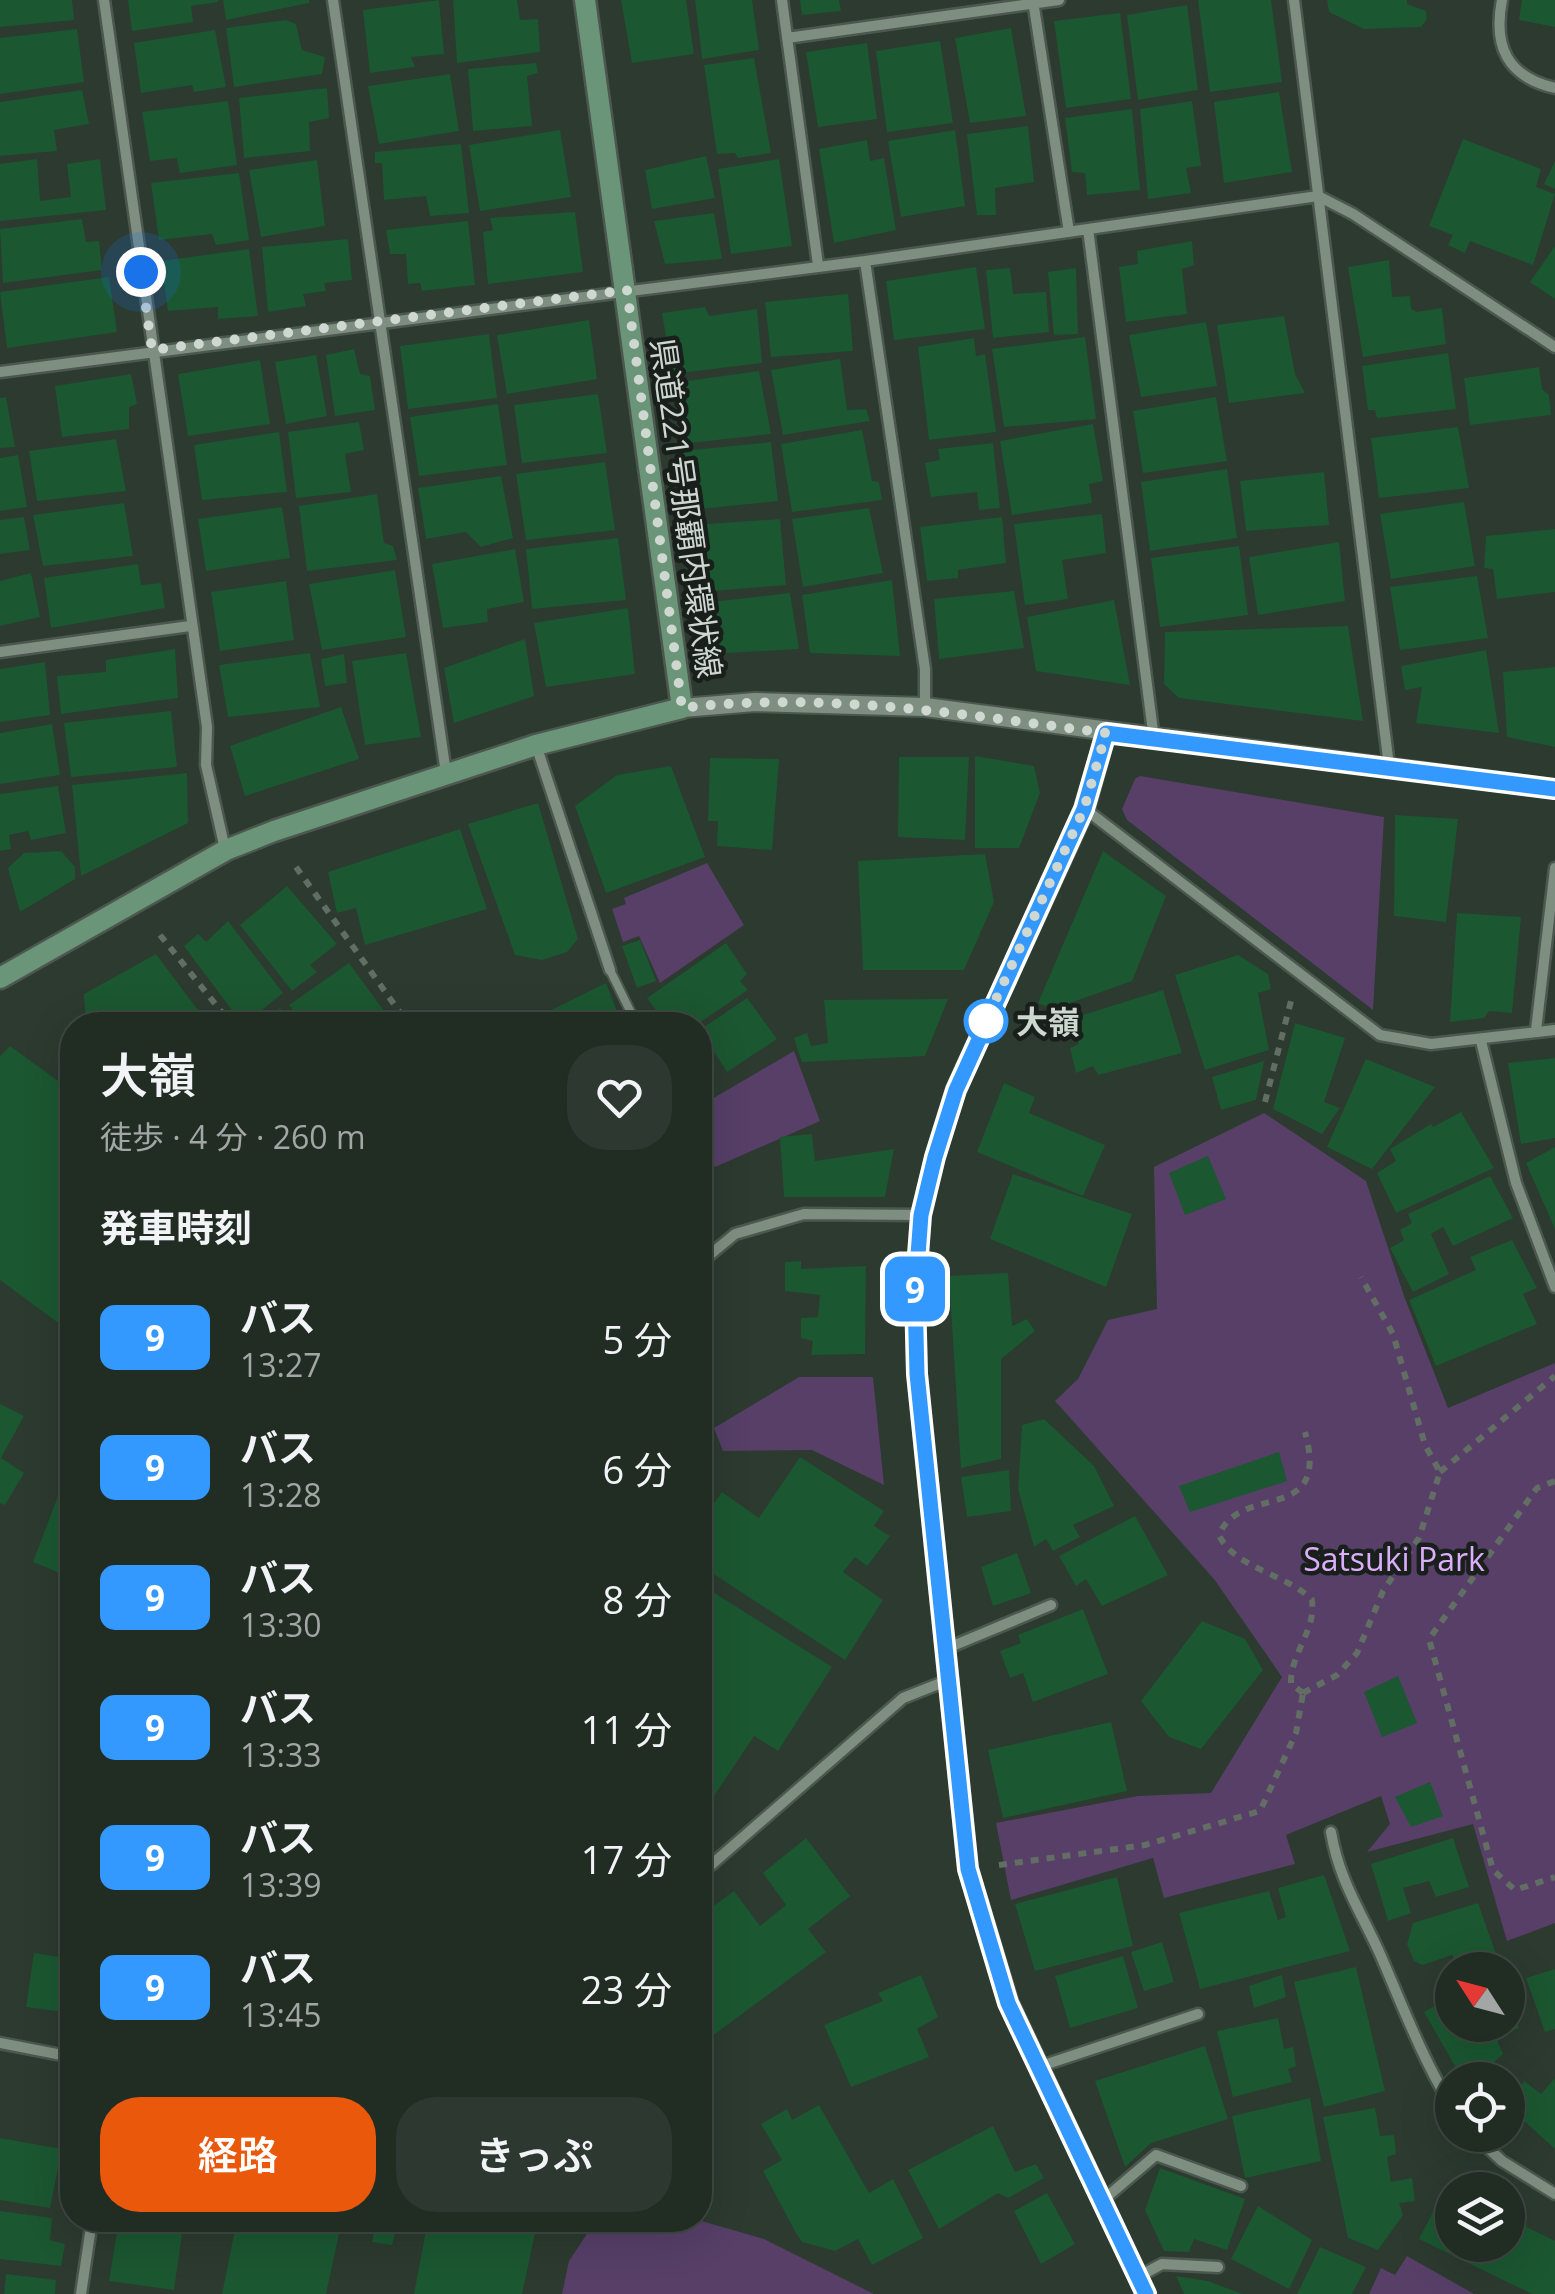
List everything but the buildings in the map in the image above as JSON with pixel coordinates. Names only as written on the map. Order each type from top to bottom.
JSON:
[{"type":"main road","name":"県道221号那覇内環状線","points":[[0,978],[226,850],[446,773],[536,745],[682,708],[585,0]]},
{"type":"street","points":[[104,0],[207,727],[206,765],[226,850]]},
{"type":"street","points":[[333,0],[446,773]]},
{"type":"street","points":[[782,0],[818,265]]},
{"type":"street","points":[[787,38],[1059,0]]},
{"type":"street","points":[[1294,0],[1389,766]]},
{"type":"street","points":[[1502,0],[1499,42],[1509,65],[1525,77],[1555,88]]},
{"type":"street","points":[[1033,2],[1069,232]]},
{"type":"street","points":[[0,372],[380,320],[866,261],[1318,196],[1352,214],[1555,347]]},
{"type":"street","points":[[1088,229],[1154,738]]},
{"type":"street","points":[[866,261],[925,670],[925,707]]},
{"type":"street","points":[[0,652],[190,626]]},
{"type":"street","points":[[682,708],[754,702],[925,707],[1555,789]]},
{"type":"street","points":[[1106,733],[1084,809],[956,1090],[921,1215],[915,1295],[917,1374],[968,1869],[1008,2003],[1142,2286],[1162,2264],[1218,2267]]},
{"type":"street","points":[[536,745],[610,970]]},
{"type":"street","points":[[1084,809],[1380,1035],[1431,1044],[1555,1030]]},
{"type":"street","points":[[1536,1030],[1555,868]]},
{"type":"street","points":[[1481,1041],[1516,1184],[1555,1287]]},
{"type":"street","points":[[712,1253],[735,1234],[804,1214],[921,1215]]},
{"type":"street","points":[[943,1650],[1051,1604]]},
{"type":"street","points":[[712,1864],[902,1698],[946,1681]]},
{"type":"street","points":[[1331,1832],[1338,1871],[1435,2078]]},
{"type":"street","points":[[1038,2068],[1198,2014]]},
{"type":"street","points":[[0,2043],[60,2055]]},
{"type":"street","points":[[1493,2152],[1555,2194]]},
{"type":"street","points":[[1102,2201],[1156,2156],[1241,2186]]},
{"type":"street","points":[[81,2294],[90,2232]]},
{"type":"lane","points":[[610,970],[630,1012]]},
{"type":"path","points":[[296,867],[401,1012]]},
{"type":"path","points":[[160,935],[222,1012]]},
{"type":"path","points":[[1265,1102],[1297,975]]},
{"type":"path","points":[[1361,1278],[1393,1334],[1425,1444],[1440,1472]]},
{"type":"path","points":[[1302,1693],[1337,1675],[1358,1653],[1383,1591],[1419,1538],[1432,1509],[1440,1472],[1555,1376]]},
{"type":"path","points":[[1302,1693],[1291,1684],[1291,1673],[1311,1626],[1312,1600],[1302,1590],[1231,1551],[1219,1535],[1232,1516],[1298,1490],[1311,1468],[1305,1432]]},
{"type":"path","points":[[1555,1480],[1537,1488],[1428,1639],[1492,1870],[1515,1890],[1555,1877]]},
{"type":"path","points":[[968,1869],[1144,1844],[1260,1811],[1296,1733],[1302,1693]]},
{"type":"green space","points":[[1140,776],[1384,817],[1373,1010],[1127,820],[1122,809]]},
{"type":"green space","points":[[707,863],[744,925],[660,983],[639,936],[623,942],[612,909],[626,904],[624,898]]},
{"type":"green space","points":[[794,1051],[820,1121],[715,1167],[712,1099]]},
{"type":"green space","name":"Satsuki Park","points":[[1264,1113],[1366,1181],[1404,1296],[1448,1408],[1555,1363],[1555,1923],[1507,1941],[1473,1824],[1367,1852],[1390,1824],[1381,1796],[1286,1835],[1295,1864],[1164,1898],[1153,1858],[1011,1900],[996,1823],[1138,1796],[1211,1793],[1282,1677],[1214,1579],[1055,1401],[1078,1379],[1108,1320],[1157,1309],[1154,1167]]},
{"type":"green space","points":[[799,1377],[873,1377],[884,1485],[812,1450],[723,1451],[714,1428]]},
{"type":"green space","points":[[712,2224],[764,2239],[874,2294],[562,2294],[569,2261],[588,2232],[712,2232]]},
{"type":"green space","points":[[1407,2256],[1474,2294],[1369,2294],[1381,2268],[1395,2275]]},
{"type":"bus line","name":"9","points":[[1146,2294],[1008,2003],[968,1869],[959,1815],[917,1374],[915,1295],[921,1215],[935,1157],[956,1090],[1084,809],[1106,733],[1555,789]]},
{"type":"place","name":"大嶺","points":[[986,1021]]},
{"type":"route","points":[[141,272],[152,350],[627,290],[682,708],[754,702],[925,707],[1106,733],[1084,809],[980,1034],[986,1021]]}]
